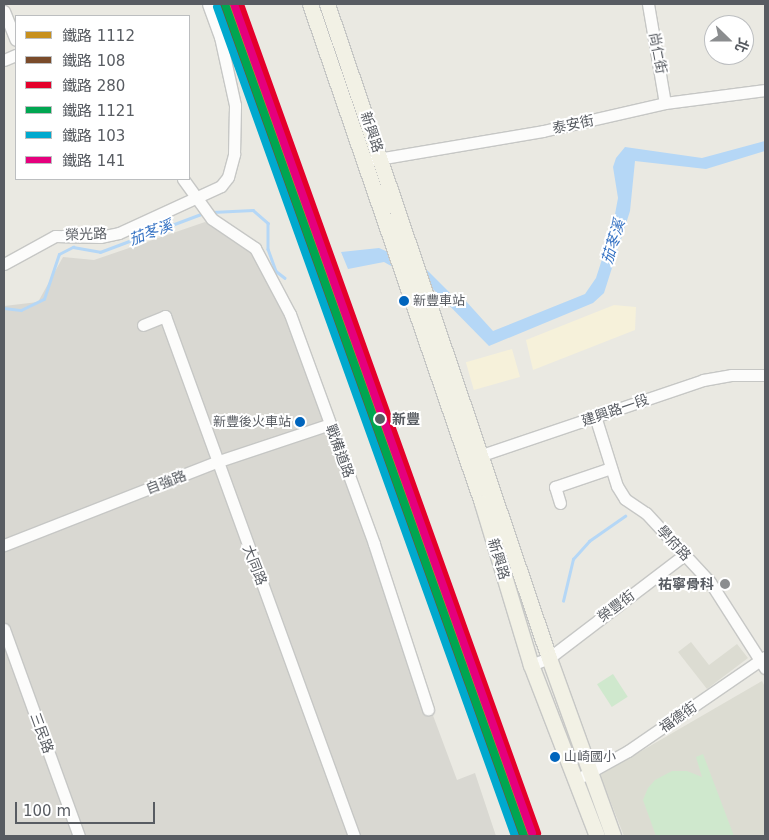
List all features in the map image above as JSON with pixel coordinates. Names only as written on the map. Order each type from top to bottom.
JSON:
[{"type":"main road","name":"新興路","points":[[310,4],[394,249],[549,658],[597,836]]},
{"type":"main road","name":"新興路","points":[[328,4],[428,296],[531,665],[582,777],[613,836]]},
{"type":"street","name":"榮光路","points":[[4,264],[55,236],[100,236],[119,233],[221,186],[228,177],[234,154],[235,105],[220,37],[208,4]]},
{"type":"street","name":"尚仁街","points":[[648,4],[665,103]]},
{"type":"street","points":[[4,12],[15,38]]},
{"type":"street","name":"泰安街","points":[[365,162],[543,131],[665,103],[765,90]]},
{"type":"street","name":"戰備道路","points":[[184,180],[212,218],[255,248],[290,314],[374,544],[428,709]]},
{"type":"street","name":"大同路","points":[[143,325],[165,316],[216,462],[354,836]]},
{"type":"street","name":"建興路一段","points":[[474,457],[703,380],[731,375],[765,376]]},
{"type":"street","name":"學府路","points":[[595,416],[611,468],[625,499],[646,513],[710,582],[764,661]]},
{"type":"street","name":"自強路","points":[[4,545],[216,462],[330,424]]},
{"type":"street","points":[[560,503],[555,487],[611,468]]},
{"type":"street","name":"榮豐街","points":[[531,665],[549,658],[684,555]]},
{"type":"street","name":"三民路","points":[[4,629],[79,836]]},
{"type":"street","name":"福德街","points":[[582,777],[628,751],[764,661]]},
{"type":"shaded area","points":[[205,222],[253,250],[276,293],[457,780],[475,773],[496,836],[4,836],[4,306],[38,302],[63,257],[94,260]]},
{"type":"shaded area","points":[[614,305],[636,307],[635,330],[533,370],[526,340]]},
{"type":"shaded area","points":[[512,349],[520,377],[474,390],[466,362]]},
{"type":"shaded area","points":[[691,642],[709,665],[737,644],[748,658],[707,689],[678,652]]},
{"type":"shaded area","name":"山崎國小","points":[[762,681],[765,687],[765,836],[624,836],[600,775]]},
{"type":"green space","points":[[613,674],[628,697],[612,707],[597,684]]},
{"type":"green space","points":[[703,754],[734,836],[656,836],[643,800],[648,788],[655,780],[672,771],[687,771],[702,777],[696,757]]},
{"type":"water","name":"茄苳溪","points":[[765,141],[765,151],[706,169],[635,161],[630,211],[604,293],[593,303],[489,346],[434,290],[384,262],[348,269],[341,252],[379,248],[425,268],[453,296],[464,299],[493,331],[585,294],[596,278],[613,225],[618,198],[613,167],[616,158],[625,147],[702,158]]},
{"type":"waterway","name":"茄苳溪","points":[[212,212],[253,210],[268,223],[268,249],[276,271],[285,278]]},
{"type":"waterway","name":"茄苳溪","points":[[4,308],[21,310],[44,299],[59,254],[73,247],[100,252],[204,213]]},
{"type":"waterway","points":[[563,601],[573,559],[589,541],[625,516]]},
{"type":"railway","points":[[485,744],[516,836]]},
{"type":"rail line","name":"1121","points":[[225,4],[524,836]]},
{"type":"rail line","name":"1112","points":[[231,4],[529,836]]},
{"type":"rail line","name":"141","points":[[234,4],[532,833]]},
{"type":"rail line","name":"280","points":[[240,4],[537,833]]},
{"type":"rail line","name":"103","points":[[217,7],[515,836]]},
{"type":"rail line","name":"108","points":[[223,7],[520,836]]},
{"type":"place","name":"新豐車站","points":[[404,301]]},
{"type":"place","name":"新豐","points":[[380,419]]},
{"type":"place","name":"新豐後火車站","points":[[300,422]]},
{"type":"place","name":"祐寧骨科","points":[[725,584]]},
{"type":"place","name":"山崎國小","points":[[555,757]]}]
